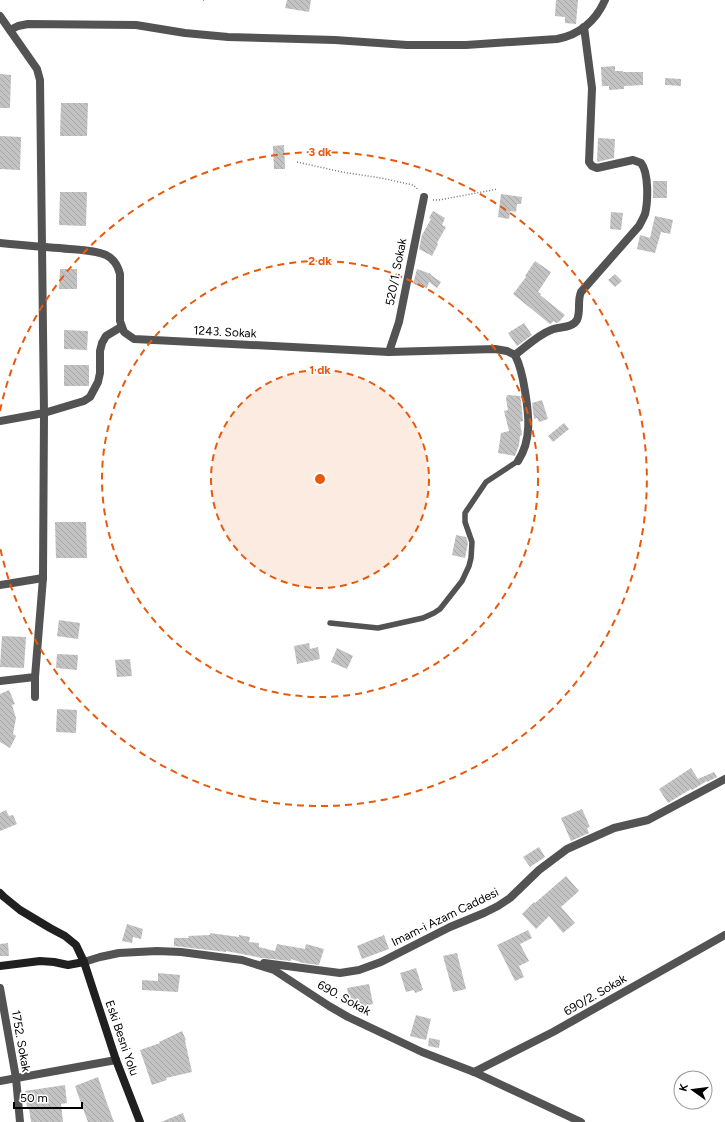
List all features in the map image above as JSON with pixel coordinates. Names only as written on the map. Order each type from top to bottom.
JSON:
[{"type":"street","points":[[10,30],[18,26],[28,24],[136,25],[185,33],[228,37],[303,38],[408,46],[466,45],[557,39],[570,36],[584,27],[595,17],[604,0]]},
{"type":"street","points":[[0,16],[36,69],[40,80],[44,412],[43,578],[35,678],[35,697]]},
{"type":"street","points":[[518,461],[522,455],[528,436],[529,419],[522,370],[515,355],[546,332],[555,328],[570,326],[576,321],[579,313],[579,295],[582,289],[639,226],[646,209],[647,189],[645,171],[641,163],[633,160],[597,168],[592,166],[589,162],[592,88],[584,27]]},
{"type":"street","name":"520/1. Sokak","points":[[389,352],[398,322],[424,197]]},
{"type":"street","points":[[0,243],[84,250],[106,255],[111,258],[119,268],[120,274],[121,327],[106,336],[102,343],[100,351],[100,373],[90,397],[84,401],[44,412],[0,421]]},
{"type":"street","name":"1243. Sokak","points":[[121,327],[129,336],[140,340],[389,352],[495,349],[507,351],[515,355]]},
{"type":"street","points":[[0,585],[43,578]]},
{"type":"street","points":[[0,681],[35,678]]},
{"type":"street","name":"Imam-i Azam Caddesi","points":[[242,960],[340,973],[359,970],[381,962],[450,927],[498,906],[510,898],[539,870],[567,849],[614,828],[648,820],[725,780]]},
{"type":"street","name":"Eski Besni Yolu","points":[[0,893],[20,910],[65,936],[76,945],[84,962],[116,1060],[140,1122]]},
{"type":"street","name":"690/2. Sokak","points":[[474,1072],[554,1032],[725,935]]},
{"type":"street","name":"690. Sokak","points":[[84,962],[119,953],[157,951],[180,952],[242,960],[274,970],[348,1017],[422,1052],[474,1072],[581,1122]]},
{"type":"street","points":[[0,966],[40,961],[68,965],[84,962]]},
{"type":"street","name":"1752. Sokak","points":[[0,988],[16,1078],[20,1122]]},
{"type":"street","points":[[0,1081],[116,1060]]},
{"type":"lane","points":[[330,623],[378,628],[423,618],[440,609],[462,581],[471,558],[472,542],[465,522],[465,513],[486,482],[518,461]]},
{"type":"path","points":[[297,162],[413,185],[420,190],[424,197],[430,200],[439,200],[498,189]]},
{"type":"building","points":[[287,0],[311,0],[309,12],[285,8]]},
{"type":"building","points":[[556,0],[578,0],[576,24],[565,23],[565,17],[555,16]]},
{"type":"building","points":[[615,66],[615,71],[643,72],[643,85],[624,86],[624,89],[609,90],[609,86],[602,86],[601,67]]},
{"type":"building","points":[[0,74],[11,75],[10,108],[0,108]]},
{"type":"building","points":[[665,78],[681,79],[681,86],[665,85]]},
{"type":"building","points":[[61,103],[88,103],[87,136],[60,136]]},
{"type":"building","points":[[0,136],[21,137],[20,170],[0,169]]},
{"type":"building","points":[[598,138],[615,139],[614,158],[597,162]]},
{"type":"building","points":[[284,145],[285,169],[274,169],[273,146]]},
{"type":"building","points":[[653,181],[667,181],[667,198],[653,198]]},
{"type":"building","points":[[60,192],[87,192],[86,226],[59,225]]},
{"type":"building","points":[[501,194],[522,197],[521,204],[517,204],[516,212],[510,211],[509,219],[498,217]]},
{"type":"building","points":[[433,211],[445,218],[442,225],[446,227],[432,256],[419,249],[422,235],[431,219],[429,218]]},
{"type":"building","points":[[611,212],[623,213],[621,230],[610,229]]},
{"type":"building","points":[[655,216],[673,220],[670,234],[661,232],[655,253],[637,249],[640,235],[650,238]]},
{"type":"building","points":[[535,261],[551,272],[538,292],[565,315],[559,322],[556,323],[554,321],[550,324],[513,294],[526,277],[525,276]]},
{"type":"building","points":[[60,269],[77,269],[77,289],[59,289]]},
{"type":"building","points":[[417,269],[431,274],[441,282],[437,288],[429,282],[427,288],[413,284]]},
{"type":"building","points":[[615,274],[622,281],[615,287],[608,280]]},
{"type":"building","points":[[524,323],[532,335],[517,346],[508,333]]},
{"type":"building","points":[[64,330],[88,331],[87,350],[64,349]]},
{"type":"building","points":[[64,365],[89,365],[89,386],[64,386]]},
{"type":"building","points":[[507,395],[520,396],[521,401],[523,421],[520,422],[522,435],[520,436],[519,445],[515,456],[498,453],[501,433],[509,431],[504,411],[508,410],[506,399]]},
{"type":"building","points":[[542,400],[548,419],[539,422],[537,418],[534,419],[532,403]]},
{"type":"building","points":[[564,423],[569,429],[553,442],[548,436]]},
{"type":"building","points":[[55,522],[86,522],[87,558],[56,558]]},
{"type":"building","points":[[456,535],[466,537],[468,543],[465,558],[452,555]]},
{"type":"building","points":[[59,620],[80,623],[78,639],[57,636]]},
{"type":"building","points":[[2,636],[26,637],[24,668],[0,667]]},
{"type":"building","points":[[309,643],[310,649],[318,647],[320,659],[297,664],[294,646]]},
{"type":"building","points":[[337,648],[353,656],[347,669],[331,662]]},
{"type":"building","points":[[57,654],[78,655],[77,670],[56,668]]},
{"type":"building","points":[[130,659],[132,676],[117,677],[115,660]]},
{"type":"building","points":[[9,690],[15,704],[12,705],[16,718],[13,734],[16,736],[10,748],[0,742],[0,694]]},
{"type":"building","points":[[57,709],[77,710],[76,733],[56,732]]},
{"type":"building","points":[[691,768],[698,779],[714,772],[717,777],[692,790],[691,789],[668,803],[659,789]]},
{"type":"building","points":[[582,809],[590,827],[587,828],[589,833],[571,841],[561,818]]},
{"type":"building","points":[[6,810],[9,816],[13,815],[17,824],[0,831],[0,813]]},
{"type":"building","points":[[539,847],[545,857],[530,867],[523,857]]},
{"type":"building","points":[[566,876],[579,891],[561,907],[575,923],[563,933],[549,916],[536,929],[522,914],[534,902],[535,903]]},
{"type":"building","points":[[127,924],[143,929],[141,939],[133,937],[132,943],[122,941]]},
{"type":"building","points":[[528,930],[532,938],[520,944],[529,961],[519,966],[524,977],[515,981],[497,945]]},
{"type":"building","points":[[210,933],[250,937],[249,942],[259,943],[259,947],[275,951],[277,944],[305,949],[306,944],[324,949],[319,965],[303,963],[291,959],[291,961],[262,958],[226,951],[174,946],[174,938],[189,938],[188,936],[210,935]]},
{"type":"building","points":[[384,935],[389,949],[362,959],[357,946]]},
{"type":"building","points":[[8,943],[9,956],[0,956],[0,944]]},
{"type":"building","points":[[457,953],[466,989],[453,992],[443,956]]},
{"type":"building","points":[[416,968],[423,990],[415,993],[414,990],[406,992],[400,973]]},
{"type":"building","points":[[158,973],[180,975],[178,992],[142,990],[142,980],[158,981]]},
{"type":"building","points":[[369,984],[373,1004],[351,1009],[347,988]]},
{"type":"building","points":[[416,1015],[431,1019],[426,1040],[410,1036]]},
{"type":"building","points":[[182,1031],[186,1040],[192,1072],[166,1078],[167,1080],[152,1085],[140,1050],[160,1043],[159,1042]]},
{"type":"building","points":[[429,1038],[440,1040],[439,1048],[428,1046]]},
{"type":"building","points":[[98,1077],[114,1122],[88,1122],[82,1106],[75,1086]]},
{"type":"building","points":[[65,1085],[67,1103],[61,1104],[63,1122],[31,1122],[29,1108],[27,1108],[25,1091]]},
{"type":"building","points":[[183,1113],[186,1122],[161,1122]]}]
